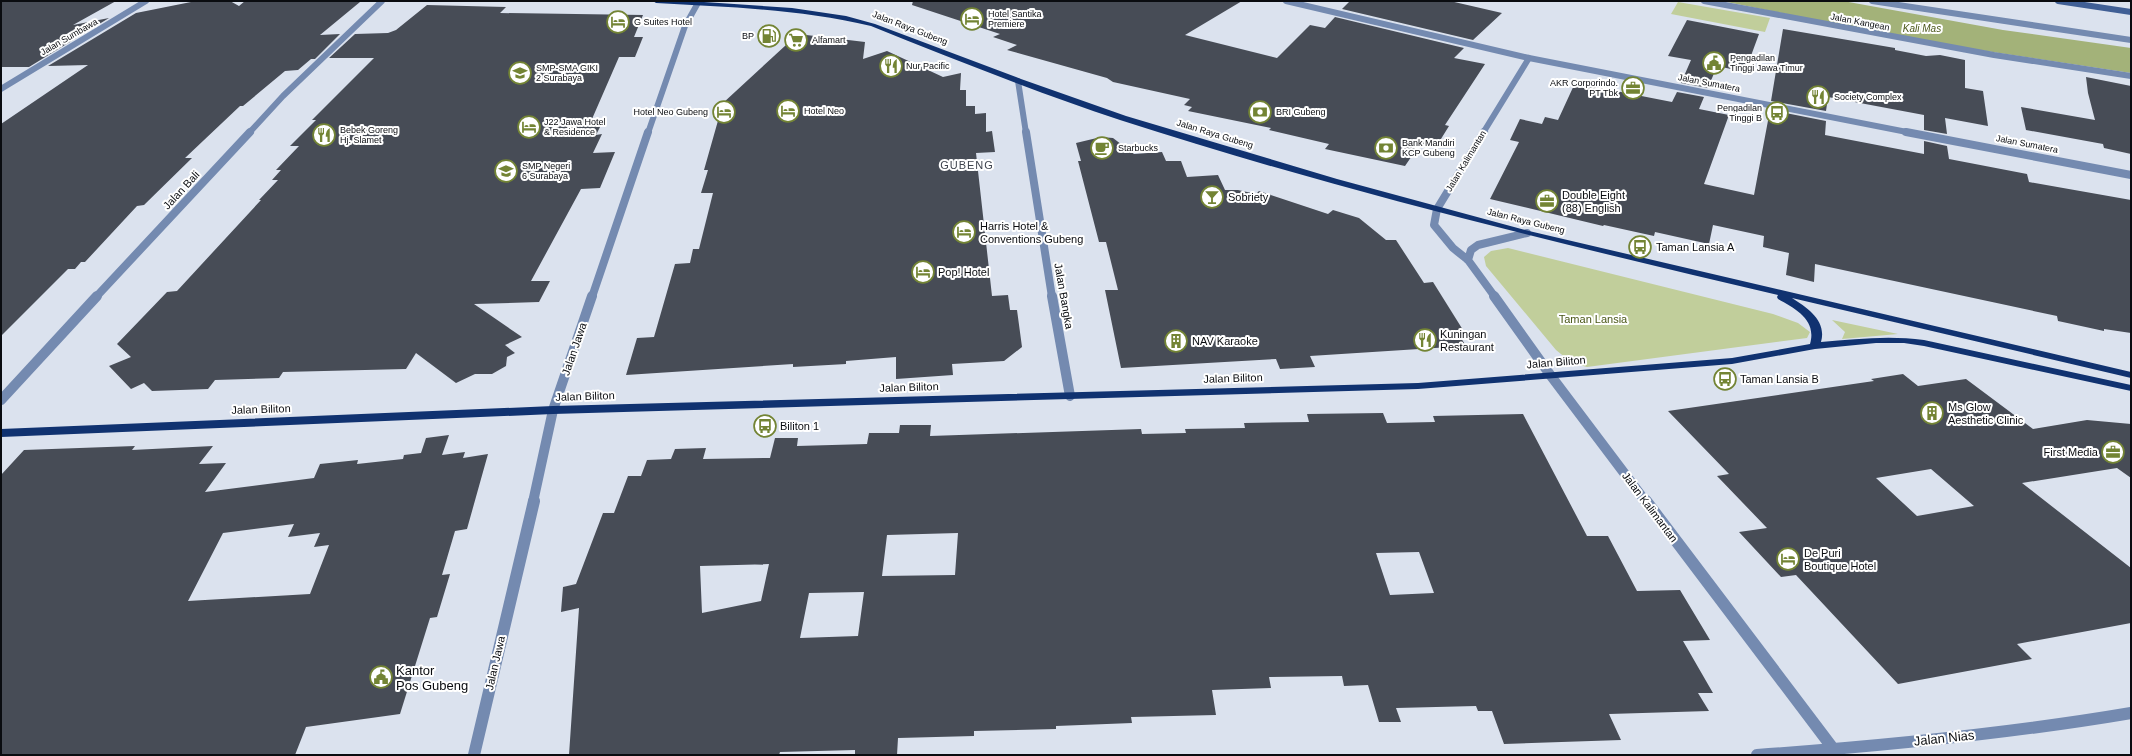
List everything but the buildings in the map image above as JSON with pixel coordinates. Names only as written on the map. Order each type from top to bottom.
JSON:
[{"type":"highway","name":"Jalan Raya Gubeng","points":[[656,1],[698,2],[790,9],[828,14],[855,20],[873,25],[1018,81],[1123,118],[1327,179],[1527,233],[1772,291]]},
{"type":"highway","points":[[1772,291],[1799,307],[1813,321],[1818,332],[1815,346],[1876,340],[1904,340],[2131,388]]},
{"type":"highway","points":[[1772,291],[2131,375]]},
{"type":"highway","name":"Jalan Biliton","points":[[1,433],[553,410],[1418,386],[1732,361],[1815,346]]},
{"type":"main road","points":[[2058,1],[2131,12]]},
{"type":"street","name":"Jalan Sumbawa","points":[[1,89],[146,1]]},
{"type":"street","name":"Jalan Bali","points":[[1,400],[283,96],[382,1]]},
{"type":"street","name":"Jalan Sumatera","points":[[1286,1],[1529,58],[2131,175]]},
{"type":"street","name":"Jalan Kangean","points":[[1704,1],[1986,54],[2131,76]]},
{"type":"street","points":[[1872,1],[2131,40]]},
{"type":"street","name":"Jalan Jawa","points":[[474,755],[546,448],[553,410],[675,54],[685,26],[698,2]]},
{"type":"street","name":"Jalan Kalimantan","points":[[1529,58],[1437,209],[1434,225],[1453,248],[1468,260],[1551,376],[1837,753]]},
{"type":"street","name":"Jalan Bangka","points":[[1018,81],[1048,274],[1070,396]]},
{"type":"street","points":[[1468,260],[1471,250],[1478,245],[1527,233]]},
{"type":"street","name":"Jalan Nias","points":[[1757,755],[1837,753],[2054,727],[2131,713]]},
{"type":"green space","points":[[1678,2],[1770,18],[1765,32],[1671,14]]},
{"type":"green space","name":"Taman Lansia","points":[[1508,248],[1773,314],[1798,323],[1810,332],[1807,338],[1587,367],[1572,363],[1556,350],[1486,266],[1484,257],[1491,251]]},
{"type":"green space","points":[[1832,320],[1898,334],[1842,339],[1845,332]]},
{"type":"water","name":"Kali Mas","points":[[1722,1],[1843,1],[2003,30],[2131,48],[2131,73],[1920,41]]},
{"type":"place","name":"Hotel Santika Premiere","points":[[972,19]]},
{"type":"place","name":"G Suites Hotel","points":[[618,22]]},
{"type":"place","name":"BP","points":[[769,36]]},
{"type":"place","name":"Alfamart","points":[[796,40]]},
{"type":"place","name":"Pengadilan Tinggi Jawa Timur","points":[[1714,63]]},
{"type":"place","name":"Nur Pacific","points":[[891,66]]},
{"type":"place","name":"SMP-SMA GIKI 2 Surabaya","points":[[520,73]]},
{"type":"place","name":"AKR Corporindo. PT Tbk","points":[[1633,88]]},
{"type":"place","name":"Society Complex","points":[[1818,97]]},
{"type":"place","name":"Hotel Neo","points":[[788,111]]},
{"type":"place","name":"Hotel Neo Gubeng","points":[[724,112]]},
{"type":"place","name":"BRI Gubeng","points":[[1260,112]]},
{"type":"place","name":"Pengadilan Tinggi B","points":[[1777,113]]},
{"type":"place","name":"J22 Jawa Hotel & Residence","points":[[529,127]]},
{"type":"place","name":"Bebek Goreng Hj. Slamet","points":[[324,135]]},
{"type":"place","name":"Starbucks","points":[[1102,148]]},
{"type":"place","name":"Bank Mandiri KCP Gubeng","points":[[1386,148]]},
{"type":"place","name":"SMP Negeri 6 Surabaya","points":[[506,171]]},
{"type":"place","name":"Sobriety","points":[[1212,197]]},
{"type":"place","name":"Double Eight (88) English","points":[[1547,201]]},
{"type":"place","name":"Harris Hotel & Conventions Gubeng","points":[[964,232]]},
{"type":"place","name":"Taman Lansia A","points":[[1640,247]]},
{"type":"place","name":"Pop! Hotel","points":[[923,272]]},
{"type":"place","name":"Kuningan Restaurant","points":[[1425,340]]},
{"type":"place","name":"NAV Karaoke","points":[[1176,341]]},
{"type":"place","name":"Taman Lansia B","points":[[1725,379]]},
{"type":"place","name":"Ms Glow Aesthetic Clinic","points":[[1932,413]]},
{"type":"place","name":"Biliton 1","points":[[765,426]]},
{"type":"place","name":"First Media","points":[[2113,452]]},
{"type":"place","name":"De Puri Boutique Hotel","points":[[1788,559]]},
{"type":"place","name":"Kantor Pos Gubeng","points":[[381,677]]},
{"type":"district","name":"GUBENG","points":[[967,165]]}]
